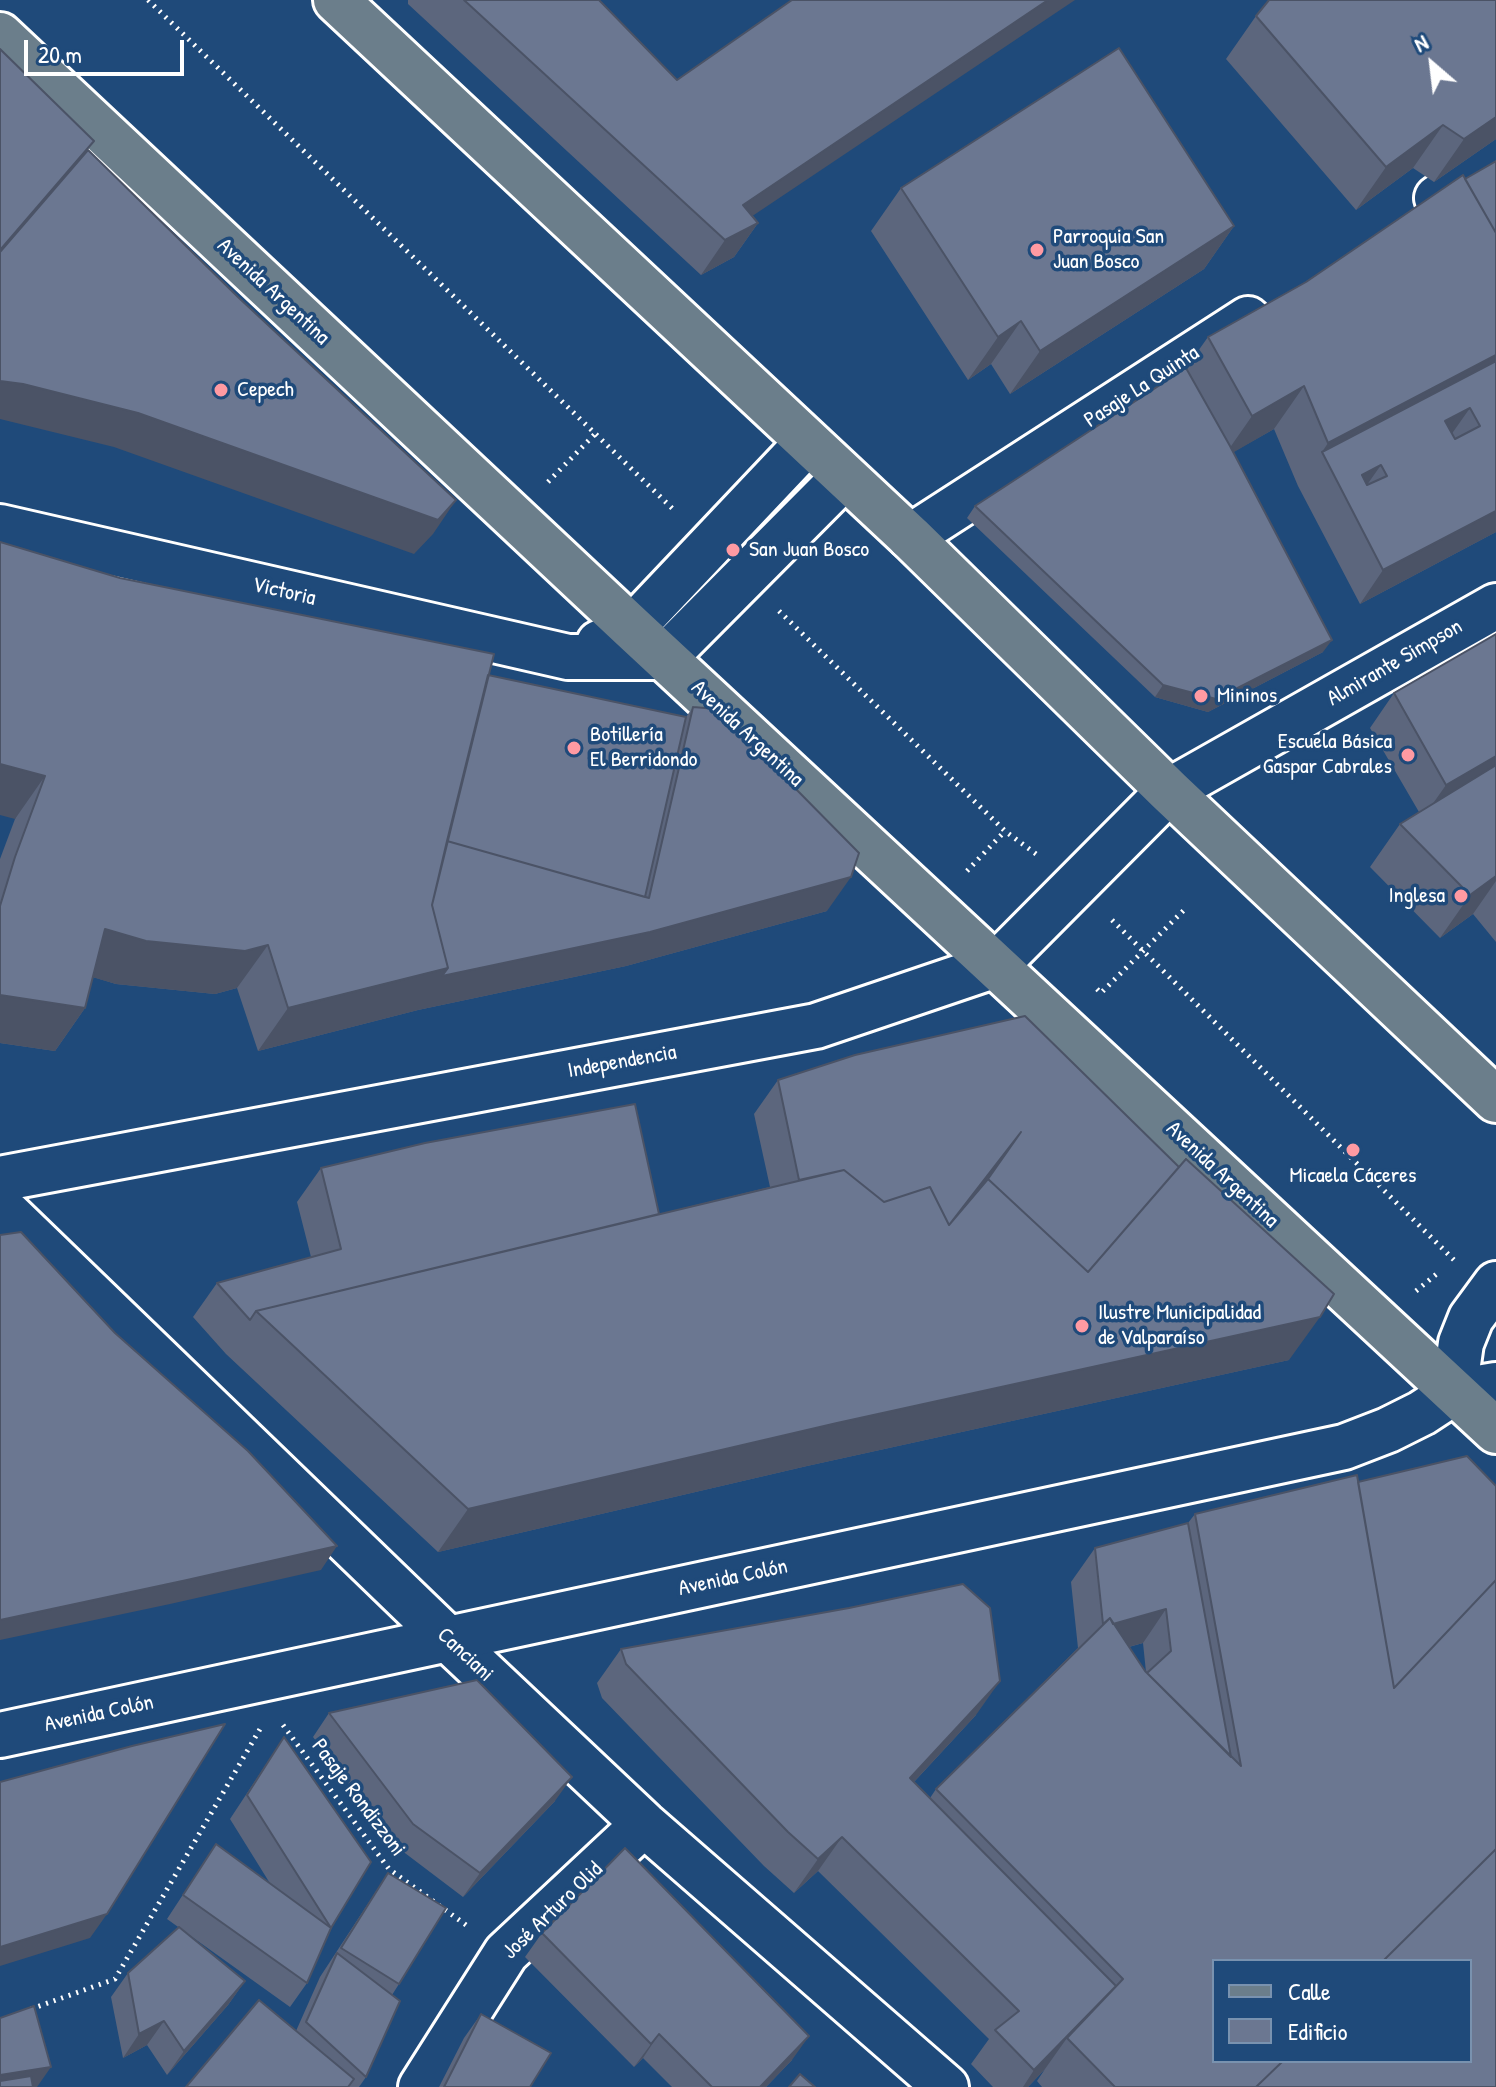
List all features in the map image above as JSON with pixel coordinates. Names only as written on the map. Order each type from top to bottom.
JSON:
[{"type":"main road","points":[[336,0],[910,537],[1169,791],[1496,1100]]},
{"type":"main road","name":"Avenida Argentina","points":[[0,35],[996,965],[1475,1388],[1496,1431]]},
{"type":"main road","points":[[1403,220],[1496,160]]},
{"type":"main road","name":"Pasaje La Quinta","points":[[910,537],[1283,297]]},
{"type":"main road","points":[[568,657],[632,628],[807,443]]},
{"type":"main road","points":[[665,657],[844,477]]},
{"type":"main road","name":"Victoria","points":[[0,527],[568,657],[665,657]]},
{"type":"main road","name":"Almirante Simpson","points":[[1169,791],[1496,606]]},
{"type":"main road","name":"Independencia","points":[[0,1179],[816,1026],[996,965],[1169,791]]},
{"type":"main road","name":"Canciani","points":[[0,1206],[644,1824],[946,2087]]},
{"type":"main road","points":[[1475,1388],[1461,1343],[1471,1318],[1479,1275]]},
{"type":"main road","name":"Avenida Colón","points":[[0,1735],[269,1694],[449,1640],[1344,1447],[1388,1430],[1475,1388]]},
{"type":"main road","name":"José Arturo Olid","points":[[421,2087],[506,1953],[644,1824]]},
{"type":"path","points":[[148,0],[684,519]]},
{"type":"path","points":[[514,517],[595,434]]},
{"type":"path","points":[[771,604],[1005,831],[1038,855]]},
{"type":"path","points":[[964,874],[1005,831]]},
{"type":"path","points":[[1101,993],[1184,910]]},
{"type":"path","points":[[1112,919],[1479,1275]]},
{"type":"path","points":[[29,2010],[115,1979],[269,1694]]},
{"type":"path","name":"Pasaje Rondizzoni","points":[[269,1694],[389,1869],[506,1953]]},
{"type":"building","points":[[464,0],[599,0],[677,80],[792,0],[1048,0],[743,205],[758,223],[725,240]]},
{"type":"building","points":[[1269,0],[1496,0],[1496,117],[1464,139],[1443,125],[1386,167],[1256,16]]},
{"type":"building","name":"Parroquia San Juan Bosco","points":[[1119,48],[1234,226],[1040,351],[1021,321],[998,337],[901,188]]},
{"type":"building","points":[[0,49],[94,141],[0,250]]},
{"type":"building","points":[[88,150],[239,298],[456,500],[438,520],[138,413],[0,381],[0,252]]},
{"type":"building","points":[[1496,161],[1496,233],[1465,179]]},
{"type":"building","points":[[1463,175],[1496,233],[1496,355],[1328,443],[1304,386],[1252,416],[1208,337],[1306,282]]},
{"type":"building","points":[[1496,361],[1496,511],[1383,570],[1322,452]],"holes":[[[1470,408],[1480,426],[1455,439],[1445,421]],[[1381,465],[1387,476],[1367,485],[1362,475]]]},
{"type":"building","points":[[1186,368],[1332,640],[1216,699],[1163,685],[975,506]]},
{"type":"building","points":[[0,542],[120,578],[494,654],[432,905],[448,968],[288,1008],[268,945],[245,951],[146,941],[105,929],[85,1008],[0,995],[0,906],[45,776],[0,764]]},
{"type":"building","points":[[1496,634],[1496,756],[1446,785],[1394,693]]},
{"type":"building","points":[[488,675],[686,717],[645,897],[447,841]]},
{"type":"building","points":[[693,707],[717,709],[859,853],[851,877],[650,932],[442,976],[448,968],[432,905],[447,841],[649,898]]},
{"type":"building","points":[[1496,765],[1496,876],[1470,895],[1400,824]]},
{"type":"building","points":[[1025,1016],[1179,1167],[1088,1272],[988,1179],[1021,1132],[949,1225],[930,1187],[884,1202],[844,1170],[799,1180],[778,1080],[855,1055]]},
{"type":"building","points":[[635,1104],[659,1214],[256,1311],[250,1320],[217,1283],[341,1249],[321,1168],[425,1143]]},
{"type":"building","points":[[1186,1159],[1334,1294],[1320,1317],[837,1423],[468,1509],[256,1311],[844,1170],[884,1202],[930,1187],[949,1225],[988,1179],[1088,1272]]},
{"type":"building","points":[[21,1232],[115,1333],[248,1451],[337,1546],[0,1620],[0,1235]]},
{"type":"building","points":[[1467,1456],[1496,1486],[1496,1580],[1394,1688],[1358,1482]]},
{"type":"building","points":[[1357,1475],[1394,1688],[1496,1580],[1496,1849],[1385,1959],[1212,1959],[1212,2063],[1281,2063],[1256,2087],[1115,2087],[1067,2038],[1123,1979],[936,1789],[1110,1618],[1145,1671],[1241,1766],[1195,1514]]},
{"type":"building","points":[[1188,1523],[1231,1757],[1147,1673],[1171,1651],[1166,1609],[1113,1624],[1110,1618],[1103,1624],[1095,1548]]},
{"type":"building","points":[[963,1584],[990,1608],[1000,1681],[910,1778],[1116,1986],[1034,2070],[995,2030],[1019,2011],[842,1837],[818,1859],[788,1832],[626,1664],[621,1649]]},
{"type":"building","points":[[477,1680],[572,1777],[480,1873],[413,1824],[329,1713]]},
{"type":"building","points":[[225,1724],[107,1914],[0,1947],[0,1782]]},
{"type":"building","points":[[284,1737],[371,1862],[331,1928],[247,1795]]},
{"type":"building","points":[[216,1844],[331,1928],[307,1983],[183,1895]]},
{"type":"building","points":[[625,1848],[809,2036],[760,2087],[712,2087],[659,2034],[651,2044],[542,1933]]},
{"type":"building","points":[[1496,1849],[1496,2087],[1256,2087],[1281,2063],[1472,2063],[1472,1959],[1385,1959]]},
{"type":"building","points":[[388,1873],[446,1908],[399,1984],[341,1948]]},
{"type":"building","points":[[179,1927],[245,1981],[184,2051],[164,2021],[139,2034],[128,1973]]},
{"type":"building","points":[[337,1953],[400,2001],[366,2077],[306,2022]]},
{"type":"building","points":[[259,2000],[354,2079],[348,2087],[186,2087]]},
{"type":"building","points":[[34,2006],[51,2067],[0,2075],[0,2018]]},
{"type":"building","points":[[481,2014],[551,2053],[530,2087],[444,2087]]},
{"type":"building","points":[[800,2074],[815,2087],[789,2087]]},
{"type":"building","points":[[31,2076],[33,2087],[0,2087],[0,2081]]},
{"type":"place","name":"Parroquia San Juan Bosco","points":[[1037,250]]},
{"type":"place","name":"Cepech","points":[[221,390]]},
{"type":"place","name":"San Juan Bosco","points":[[733,550]]},
{"type":"place","name":"Mininos","points":[[1201,696]]},
{"type":"place","name":"Botillería El Berridondo","points":[[574,748]]},
{"type":"place","name":"Escuela Básica Gaspar Cabrales","points":[[1408,755]]},
{"type":"place","name":"Inglesa","points":[[1461,896]]},
{"type":"place","name":"Micaela Cáceres","points":[[1353,1150]]},
{"type":"place","name":"Ilustre Municipalidad de Valparaíso","points":[[1082,1326]]}]
